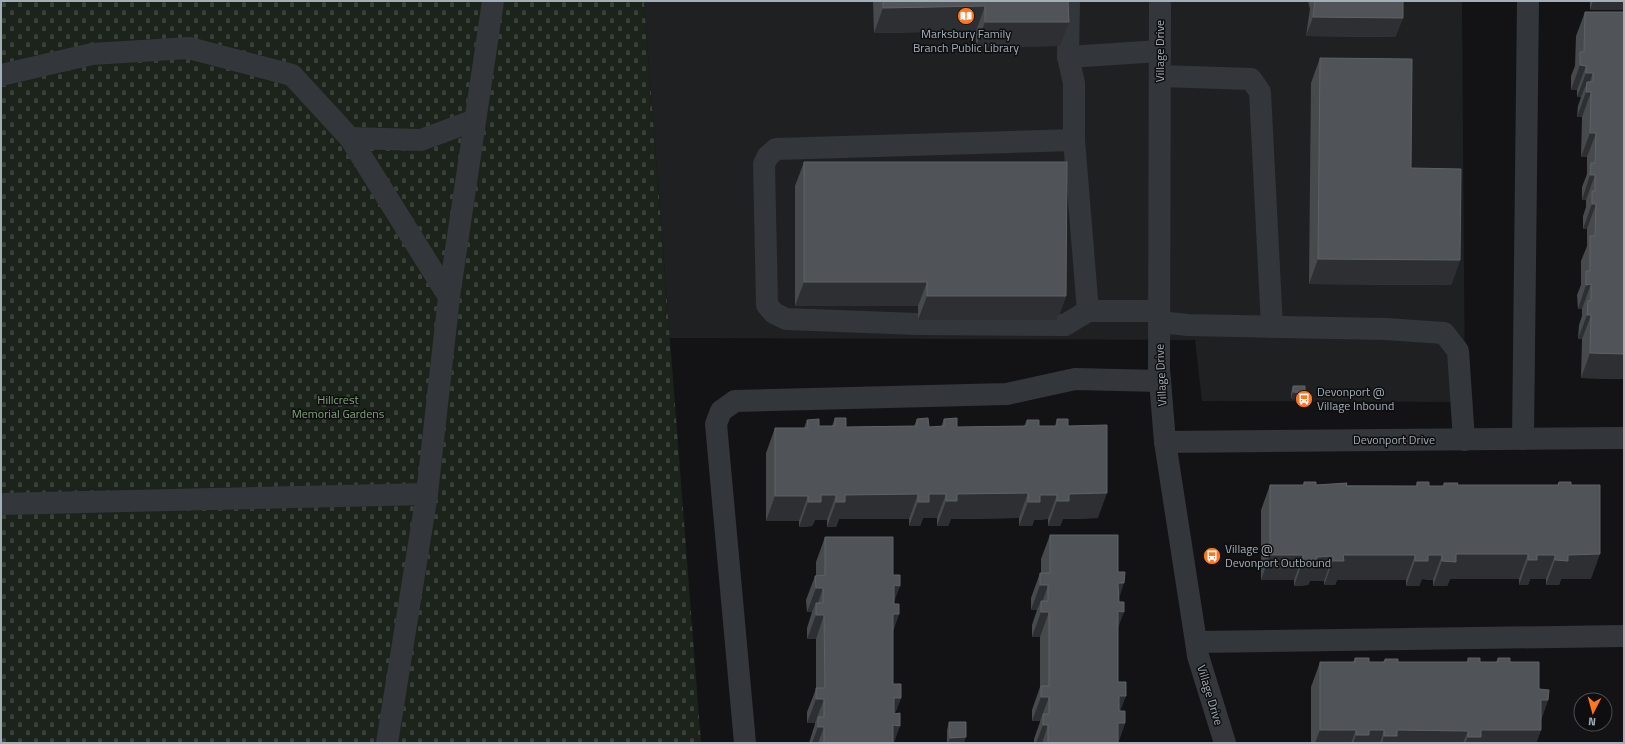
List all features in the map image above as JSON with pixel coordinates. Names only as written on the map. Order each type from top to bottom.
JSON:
[{"type":"street","points":[[387,743],[426,494],[449,297],[493,1]]},
{"type":"street","points":[[1069,1],[1068,57],[1074,83],[1074,140],[1088,311]]},
{"type":"street","name":"Village Drive","points":[[1160,1],[1159,316],[1160,381],[1165,442],[1198,656],[1225,743]]},
{"type":"street","points":[[1523,439],[1528,1]]},
{"type":"street","points":[[1,75],[92,54],[189,48],[292,75],[350,138],[449,297]]},
{"type":"street","points":[[1068,57],[1160,51]]},
{"type":"street","points":[[1160,76],[1251,79],[1260,92],[1272,326]]},
{"type":"street","points":[[350,138],[421,140],[475,120]]},
{"type":"street","points":[[1074,140],[776,149],[768,156],[764,164],[767,305],[774,313],[786,319],[917,324],[1065,325],[1088,311],[1159,316],[1188,325],[1386,329],[1444,333],[1458,351],[1464,440]]},
{"type":"street","points":[[745,743],[716,424],[721,411],[735,401],[1007,394],[1075,379],[1160,381]]},
{"type":"street","name":"Devonport Drive","points":[[1165,442],[1624,438]]},
{"type":"street","points":[[1,504],[426,494]]},
{"type":"street","points":[[1196,642],[1624,636]]},
{"type":"shaded area","points":[[644,1],[1462,1],[1465,402],[1202,401],[1195,340],[670,338]]},
{"type":"green space","name":"Hillcrest Memorial Gardens","points":[[1,1],[644,1],[701,743],[1,743]]},
{"type":"building","points":[[883,1],[1068,1],[1069,22],[985,22],[985,6],[883,8]]},
{"type":"building","points":[[1315,1],[1403,1],[1403,18],[1313,17]]},
{"type":"building","points":[[1585,12],[1624,12],[1624,354],[1590,353],[1591,315],[1587,315],[1588,301],[1591,300],[1591,284],[1586,285],[1586,271],[1590,271],[1590,236],[1595,236],[1596,204],[1592,204],[1592,191],[1595,191],[1595,175],[1590,175],[1591,163],[1595,163],[1596,133],[1590,133],[1591,92],[1586,92],[1587,82],[1593,82],[1593,73],[1586,73],[1586,66],[1580,65],[1580,52],[1584,52]]},
{"type":"building","points":[[1320,58],[1412,59],[1411,168],[1461,169],[1460,260],[1318,259]]},
{"type":"building","points":[[804,162],[1067,162],[1066,296],[927,296],[927,282],[804,282]]},
{"type":"building","points":[[1293,386],[1305,386],[1305,393],[1293,392]]},
{"type":"building","points":[[835,418],[846,418],[846,427],[917,426],[917,419],[928,418],[929,427],[944,426],[944,419],[957,418],[957,427],[1027,426],[1027,420],[1039,420],[1039,426],[1057,426],[1057,419],[1068,419],[1068,426],[1107,425],[1107,493],[1069,494],[1069,501],[1057,501],[1057,495],[1040,495],[1040,502],[1028,502],[1028,493],[957,494],[957,501],[946,501],[946,494],[929,494],[929,502],[918,502],[918,494],[845,495],[845,502],[836,502],[836,495],[821,495],[821,502],[808,502],[808,496],[775,496],[775,428],[808,428],[807,420],[819,419],[819,426],[835,426]]},
{"type":"building","points":[[1304,482],[1316,482],[1316,485],[1347,483],[1346,486],[1417,486],[1417,482],[1429,482],[1429,486],[1444,486],[1444,483],[1458,483],[1457,485],[1558,485],[1559,482],[1571,482],[1571,485],[1600,485],[1600,554],[1568,555],[1568,561],[1555,560],[1555,555],[1537,555],[1537,560],[1528,560],[1528,554],[1456,554],[1456,562],[1442,561],[1442,555],[1428,555],[1428,561],[1415,561],[1415,555],[1343,555],[1344,561],[1333,561],[1333,556],[1317,557],[1317,561],[1303,561],[1303,555],[1270,555],[1270,485],[1304,485]]},
{"type":"building","points":[[1050,535],[1118,535],[1118,572],[1125,572],[1124,583],[1118,583],[1119,602],[1124,602],[1124,612],[1118,611],[1118,682],[1126,682],[1126,696],[1119,696],[1119,711],[1125,711],[1125,723],[1118,723],[1118,743],[1048,743],[1048,725],[1043,725],[1043,714],[1049,714],[1049,697],[1041,697],[1041,686],[1049,686],[1049,612],[1041,612],[1041,601],[1048,601],[1048,585],[1040,585],[1040,573],[1050,573]]},
{"type":"building","points":[[825,537],[893,537],[893,575],[900,575],[900,586],[894,585],[894,604],[899,604],[899,614],[893,614],[893,684],[901,684],[901,698],[894,698],[894,714],[900,713],[900,726],[893,725],[893,743],[824,743],[824,727],[818,727],[818,717],[824,717],[824,699],[816,699],[816,688],[825,688],[824,615],[816,615],[816,603],[823,603],[823,588],[816,588],[815,576],[825,575]]},
{"type":"building","points":[[1355,658],[1369,658],[1369,662],[1385,662],[1385,659],[1398,659],[1398,662],[1468,662],[1468,658],[1480,658],[1480,662],[1498,662],[1498,658],[1510,658],[1510,662],[1539,662],[1539,689],[1549,690],[1548,700],[1541,700],[1541,730],[1481,730],[1481,737],[1468,737],[1468,731],[1397,730],[1397,736],[1384,736],[1384,730],[1369,730],[1369,735],[1356,735],[1356,730],[1320,730],[1320,662],[1355,662]]},
{"type":"building","points":[[949,722],[966,722],[966,737],[950,738]]},
{"type":"place","name":"Marksbury Family Branch Public Library","points":[[966,16]]},
{"type":"place","name":"Devonport @ Village Inbound","points":[[1304,399]]},
{"type":"place","name":"Village @ Devonport Outbound","points":[[1212,556]]}]
